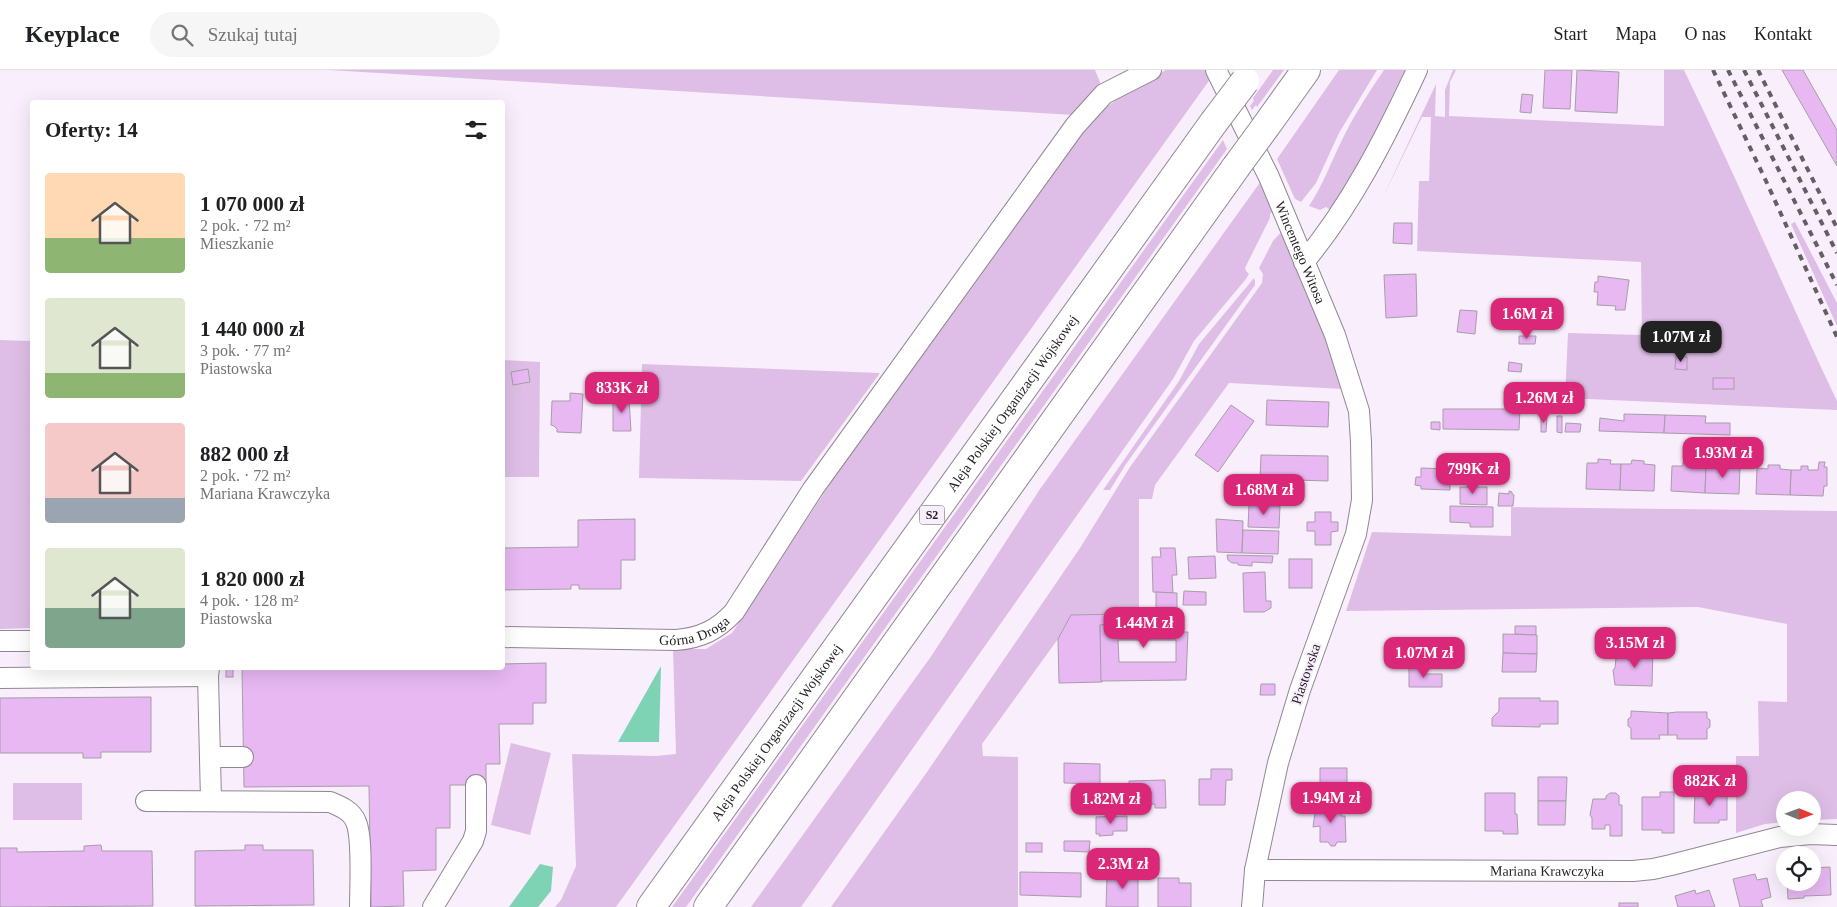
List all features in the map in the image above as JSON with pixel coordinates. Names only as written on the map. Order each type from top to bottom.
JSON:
[{"type":"highway","points":[[708,907],[1306,70]]},
{"type":"highway","name":"Aleja Polskiej Organizacji Wojskowej","points":[[651,907],[1249,75]]},
{"type":"street","name":"Górna Droga","points":[[505,636],[676,640],[703,635],[725,622],[734,612],[813,489],[1075,126],[1104,94],[1151,70]]},
{"type":"street","name":"Wincentego Witosa","points":[[1216,70],[1264,166],[1342,355],[1359,411],[1361,442]]},
{"type":"street","points":[[1304,262],[1336,220],[1357,188],[1417,70]]},
{"type":"street","name":"Piastowska","points":[[1252,907],[1255,870],[1278,763],[1297,700],[1356,534],[1362,500],[1361,442]]},
{"type":"street","points":[[0,641],[30,641]]},
{"type":"street","points":[[0,678],[209,672],[211,800]]},
{"type":"street","points":[[210,757],[243,757]]},
{"type":"street","points":[[433,907],[473,840],[476,831],[476,785]]},
{"type":"street","points":[[146,801],[330,802],[346,808],[356,821],[360,837],[360,907]]},
{"type":"street","name":"Mariana Krawczyka","points":[[1255,870],[1632,871],[1671,866],[1780,837],[1803,834],[1837,834]]},
{"type":"shaded area","points":[[329,70],[1095,70],[1100,82],[1096,90],[1073,115]]},
{"type":"shaded area","points":[[1166,70],[1207,70],[1211,78],[616,907],[555,907],[561,900],[576,866],[572,754],[656,756],[676,754],[673,649],[706,649],[732,633],[851,452],[1067,148],[1101,112],[1118,98]]},
{"type":"shaded area","points":[[1273,70],[1284,70],[1257,107],[1256,105],[1252,110],[1250,106],[1254,101],[1253,98]]},
{"type":"shaded area","points":[[1339,70],[1377,70],[1339,133],[1316,183],[1301,202],[1295,199],[1277,159]]},
{"type":"shaded area","points":[[1384,70],[1405,70],[1364,155],[1330,210],[1326,207],[1320,210],[1309,206],[1323,182],[1352,122]]},
{"type":"shaded area","points":[[1453,70],[1456,70],[1450,82],[1449,116],[1664,126],[1664,70],[1684,70],[1837,401],[1837,410],[1565,398],[1568,333],[1642,335],[1641,262],[1417,251],[1419,181],[1429,181],[1431,117],[1422,117],[1381,201],[1436,84],[1435,116],[1445,117],[1445,90]]},
{"type":"shaded area","points":[[1223,140],[1227,149],[686,907],[672,907]]},
{"type":"shaded area","points":[[1261,181],[1274,210],[1270,214],[1270,218],[1245,268],[1249,274],[1246,279],[1194,341],[1173,379],[801,907],[751,907],[932,655],[1040,489]]},
{"type":"shaded area","points":[[1795,222],[1837,303],[1837,326],[1791,224]]},
{"type":"shaded area","points":[[1282,231],[1320,322],[1344,389],[1229,383],[1155,485],[1152,499],[1139,499],[1139,613],[1071,615],[1058,639],[982,744],[983,756],[1018,757],[1018,907],[831,907],[927,772],[1080,548],[1130,467],[1262,283],[1263,274],[1259,268],[1273,241]]},
{"type":"shaded area","points":[[1254,278],[1255,285],[1126,464],[1110,490],[1103,490],[1179,381],[1199,344]]},
{"type":"shaded area","points":[[0,340],[30,341],[30,628],[0,629]]},
{"type":"shaded area","points":[[505,360],[540,362],[539,477],[505,477]]},
{"type":"shaded area","points":[[642,364],[880,373],[801,481],[639,478]]},
{"type":"shaded area","points":[[1511,507],[1837,511],[1837,819],[1821,820],[1821,791],[1776,791],[1776,823],[1765,824],[1736,833],[1736,756],[1759,756],[1758,701],[1787,702],[1787,624],[1698,607],[1346,611],[1372,532],[1511,536]]},
{"type":"shaded area","points":[[661,666],[659,742],[618,742]]},
{"type":"shaded area","points":[[511,743],[551,753],[530,835],[491,825]]},
{"type":"shaded area","points":[[13,783],[82,783],[82,820],[13,820]]},
{"type":"shaded area","points":[[540,864],[553,867],[551,891],[538,907],[509,907]]},
{"type":"building","points":[[1545,70],[1572,70],[1570,109],[1543,108]]},
{"type":"building","points":[[1577,70],[1619,72],[1617,113],[1575,111]]},
{"type":"building","points":[[1782,70],[1803,70],[1837,130],[1837,166]]},
{"type":"building","points":[[1522,94],[1533,95],[1531,113],[1520,112]]},
{"type":"building","points":[[1394,223],[1412,223],[1412,244],[1393,243]]},
{"type":"building","points":[[1416,274],[1417,316],[1386,318],[1384,275]]},
{"type":"building","points":[[1598,276],[1629,280],[1625,310],[1615,310],[1616,306],[1597,305],[1598,292],[1594,292]]},
{"type":"building","points":[[1460,310],[1477,311],[1475,334],[1457,332]]},
{"type":"building","points":[[1519,336],[1536,336],[1535,344],[1519,344]]},
{"type":"building","points":[[1676,356],[1687,357],[1687,370],[1675,369]]},
{"type":"building","points":[[1509,362],[1522,364],[1521,372],[1508,371]]},
{"type":"building","points":[[528,369],[530,382],[513,385],[511,372]]},
{"type":"building","points":[[1713,378],[1734,378],[1734,389],[1713,389]]},
{"type":"building","points":[[570,393],[583,394],[581,433],[557,432],[557,429],[551,425],[552,401],[570,401]]},
{"type":"building","points":[[613,397],[631,397],[629,399],[631,431],[613,431]]},
{"type":"building","points":[[1267,400],[1329,402],[1328,427],[1266,425]]},
{"type":"building","points":[[1231,405],[1254,421],[1218,472],[1195,455]]},
{"type":"building","points":[[1443,409],[1520,409],[1519,430],[1443,429]]},
{"type":"building","points":[[1624,414],[1665,415],[1664,433],[1599,431],[1600,418],[1624,421]]},
{"type":"building","points":[[1665,415],[1706,416],[1705,423],[1730,423],[1730,435],[1664,433]]},
{"type":"building","points":[[1541,416],[1547,416],[1546,432],[1541,432]]},
{"type":"building","points":[[1557,416],[1562,416],[1562,433],[1557,432]]},
{"type":"building","points":[[1431,422],[1440,422],[1440,430],[1431,429]]},
{"type":"building","points":[[1566,423],[1581,424],[1580,432],[1565,432]]},
{"type":"building","points":[[1261,455],[1328,456],[1328,481],[1260,479]]},
{"type":"building","points":[[1598,459],[1611,460],[1610,464],[1621,464],[1620,490],[1586,489],[1587,463],[1598,463]]},
{"type":"building","points":[[1632,460],[1644,461],[1644,464],[1655,465],[1654,491],[1620,490],[1621,464],[1631,464]]},
{"type":"building","points":[[1683,462],[1695,462],[1695,466],[1706,467],[1705,493],[1671,491],[1672,466],[1683,466]]},
{"type":"building","points":[[1819,462],[1825,462],[1824,467],[1827,467],[1827,486],[1824,486],[1823,496],[1790,495],[1791,470],[1801,470],[1801,466],[1808,466],[1808,470],[1818,470]]},
{"type":"building","points":[[1716,463],[1729,463],[1729,467],[1740,468],[1739,494],[1705,493],[1706,467],[1716,467]]},
{"type":"building","points":[[1768,465],[1780,465],[1780,469],[1791,470],[1790,495],[1756,494],[1757,468],[1768,469]]},
{"type":"building","points":[[1421,468],[1450,469],[1450,490],[1421,489],[1421,486],[1415,485],[1416,477],[1421,477]]},
{"type":"building","points":[[1468,482],[1473,483],[1473,487],[1487,487],[1487,505],[1460,504],[1460,487],[1468,487]]},
{"type":"building","points":[[1509,491],[1514,495],[1513,506],[1498,506],[1499,493],[1509,494]]},
{"type":"building","points":[[1249,505],[1280,506],[1279,528],[1248,527]]},
{"type":"building","points":[[1450,506],[1493,507],[1493,527],[1470,527],[1470,523],[1450,522]]},
{"type":"building","points":[[1315,512],[1331,512],[1331,522],[1338,522],[1338,531],[1331,532],[1331,545],[1315,545],[1315,531],[1307,531],[1307,522],[1315,522]]},
{"type":"building","points":[[635,519],[635,560],[621,560],[621,589],[579,589],[579,585],[571,585],[571,589],[505,590],[505,548],[578,547],[578,520]]},
{"type":"building","points":[[1216,519],[1243,521],[1242,553],[1217,552]]},
{"type":"building","points":[[1243,530],[1279,531],[1278,554],[1242,553]]},
{"type":"building","points":[[1160,548],[1175,548],[1177,575],[1172,575],[1173,593],[1153,592],[1152,557],[1161,557]]},
{"type":"building","points":[[1227,555],[1273,556],[1272,563],[1252,562],[1252,566],[1232,563],[1228,560]]},
{"type":"building","points":[[1215,556],[1216,578],[1189,579],[1188,557]]},
{"type":"building","points":[[1289,559],[1312,559],[1312,588],[1289,588]]},
{"type":"building","points":[[1265,572],[1266,601],[1271,601],[1271,608],[1264,612],[1244,612],[1243,573]]},
{"type":"building","points":[[1184,591],[1206,592],[1206,605],[1183,605]]},
{"type":"building","points":[[1156,592],[1177,593],[1177,613],[1156,613]]},
{"type":"building","points":[[1117,614],[1118,624],[1100,625],[1102,682],[1059,683],[1058,639],[1071,615]]},
{"type":"building","points":[[1177,614],[1177,632],[1188,632],[1186,680],[1101,681],[1100,625],[1118,624],[1117,615]],"holes":[[[1118,640],[1176,640],[1176,662],[1119,662]]]},
{"type":"building","points":[[1515,626],[1536,626],[1536,635],[1515,634]]},
{"type":"building","points":[[1503,634],[1537,635],[1537,654],[1503,653]]},
{"type":"building","points":[[1635,648],[1653,648],[1652,686],[1615,685],[1613,670],[1616,658],[1625,657],[1628,660],[1635,660]]},
{"type":"building","points":[[1503,653],[1537,654],[1536,672],[1502,672]]},
{"type":"building","points":[[546,663],[546,703],[533,703],[533,724],[499,724],[500,764],[486,764],[486,785],[450,785],[450,828],[436,828],[436,870],[403,871],[404,906],[371,907],[369,786],[244,787],[242,670],[505,670],[505,664]]},
{"type":"building","points":[[1409,668],[1425,668],[1425,674],[1442,674],[1442,687],[1409,687]]},
{"type":"building","points":[[226,670],[233,670],[233,677],[226,677]]},
{"type":"building","points":[[1261,684],[1275,684],[1275,695],[1260,695]]},
{"type":"building","points":[[151,697],[151,752],[101,752],[101,758],[83,758],[83,753],[0,753],[0,698]]},
{"type":"building","points":[[1499,698],[1540,698],[1540,701],[1558,701],[1558,724],[1540,724],[1540,727],[1492,726],[1492,718],[1499,711]]},
{"type":"building","points":[[1631,711],[1668,713],[1668,735],[1659,735],[1660,739],[1631,739],[1631,728],[1628,726],[1628,719],[1631,717]]},
{"type":"building","points":[[1707,712],[1710,727],[1707,729],[1707,739],[1677,739],[1677,735],[1668,735],[1668,713]]},
{"type":"building","points":[[1064,763],[1100,764],[1100,784],[1064,783]]},
{"type":"building","points":[[1320,768],[1347,768],[1347,795],[1343,795],[1342,806],[1315,806],[1313,783],[1320,783]]},
{"type":"building","points":[[1211,769],[1232,769],[1232,780],[1226,780],[1225,805],[1199,805],[1199,779],[1211,779]]},
{"type":"building","points":[[1538,777],[1567,777],[1566,801],[1538,801]]},
{"type":"building","points":[[1165,780],[1166,808],[1155,808],[1155,804],[1129,805],[1129,781]]},
{"type":"building","points":[[1660,792],[1674,792],[1674,833],[1662,833],[1662,830],[1642,830],[1642,797],[1660,797]]},
{"type":"building","points":[[1695,792],[1727,792],[1727,820],[1719,820],[1719,823],[1694,823]]},
{"type":"building","points":[[1485,793],[1515,793],[1515,814],[1517,814],[1518,834],[1503,834],[1503,831],[1485,831]]},
{"type":"building","points":[[1610,793],[1616,793],[1619,796],[1619,805],[1622,805],[1622,836],[1610,836],[1610,825],[1605,825],[1605,829],[1592,829],[1592,818],[1590,815],[1593,799],[1606,799],[1606,796]]},
{"type":"building","points":[[1538,801],[1566,801],[1565,825],[1538,825]]},
{"type":"building","points":[[1342,805],[1341,816],[1345,816],[1346,842],[1337,842],[1335,846],[1331,846],[1328,842],[1320,842],[1320,826],[1313,827],[1316,806]]},
{"type":"building","points":[[1127,816],[1127,831],[1113,831],[1113,835],[1099,836],[1100,834],[1096,834],[1096,817]]},
{"type":"building","points":[[1064,841],[1090,841],[1089,852],[1064,851]]},
{"type":"building","points":[[1026,843],[1042,843],[1042,852],[1026,852]]},
{"type":"building","points":[[101,845],[102,851],[152,851],[153,906],[0,907],[0,848],[17,848],[17,852],[84,851],[84,846]]},
{"type":"building","points":[[245,845],[263,845],[263,850],[313,850],[314,905],[195,906],[195,851],[245,850]]},
{"type":"building","points":[[1830,867],[1831,895],[1804,896],[1804,898],[1788,899],[1788,891],[1821,891],[1821,868]]},
{"type":"building","points":[[1127,869],[1138,869],[1138,907],[1106,907],[1107,876],[1126,877]]},
{"type":"building","points":[[1020,872],[1081,873],[1081,897],[1020,895]]},
{"type":"building","points":[[1755,874],[1757,880],[1767,878],[1771,897],[1761,900],[1763,907],[1740,907],[1733,879]]},
{"type":"building","points":[[1158,878],[1179,878],[1179,883],[1191,883],[1191,907],[1158,907]]},
{"type":"building","points":[[1695,890],[1696,894],[1709,890],[1715,907],[1678,907],[1675,896]]},
{"type":"building","points":[[1619,903],[1638,903],[1638,907],[1619,907]]},
{"type":"railway","points":[[1713,70],[1837,337]]},
{"type":"railway","points":[[1728,70],[1837,285]]},
{"type":"railway","points":[[1744,70],[1837,253]]},
{"type":"railway","points":[[1758,70],[1837,228]]}]
